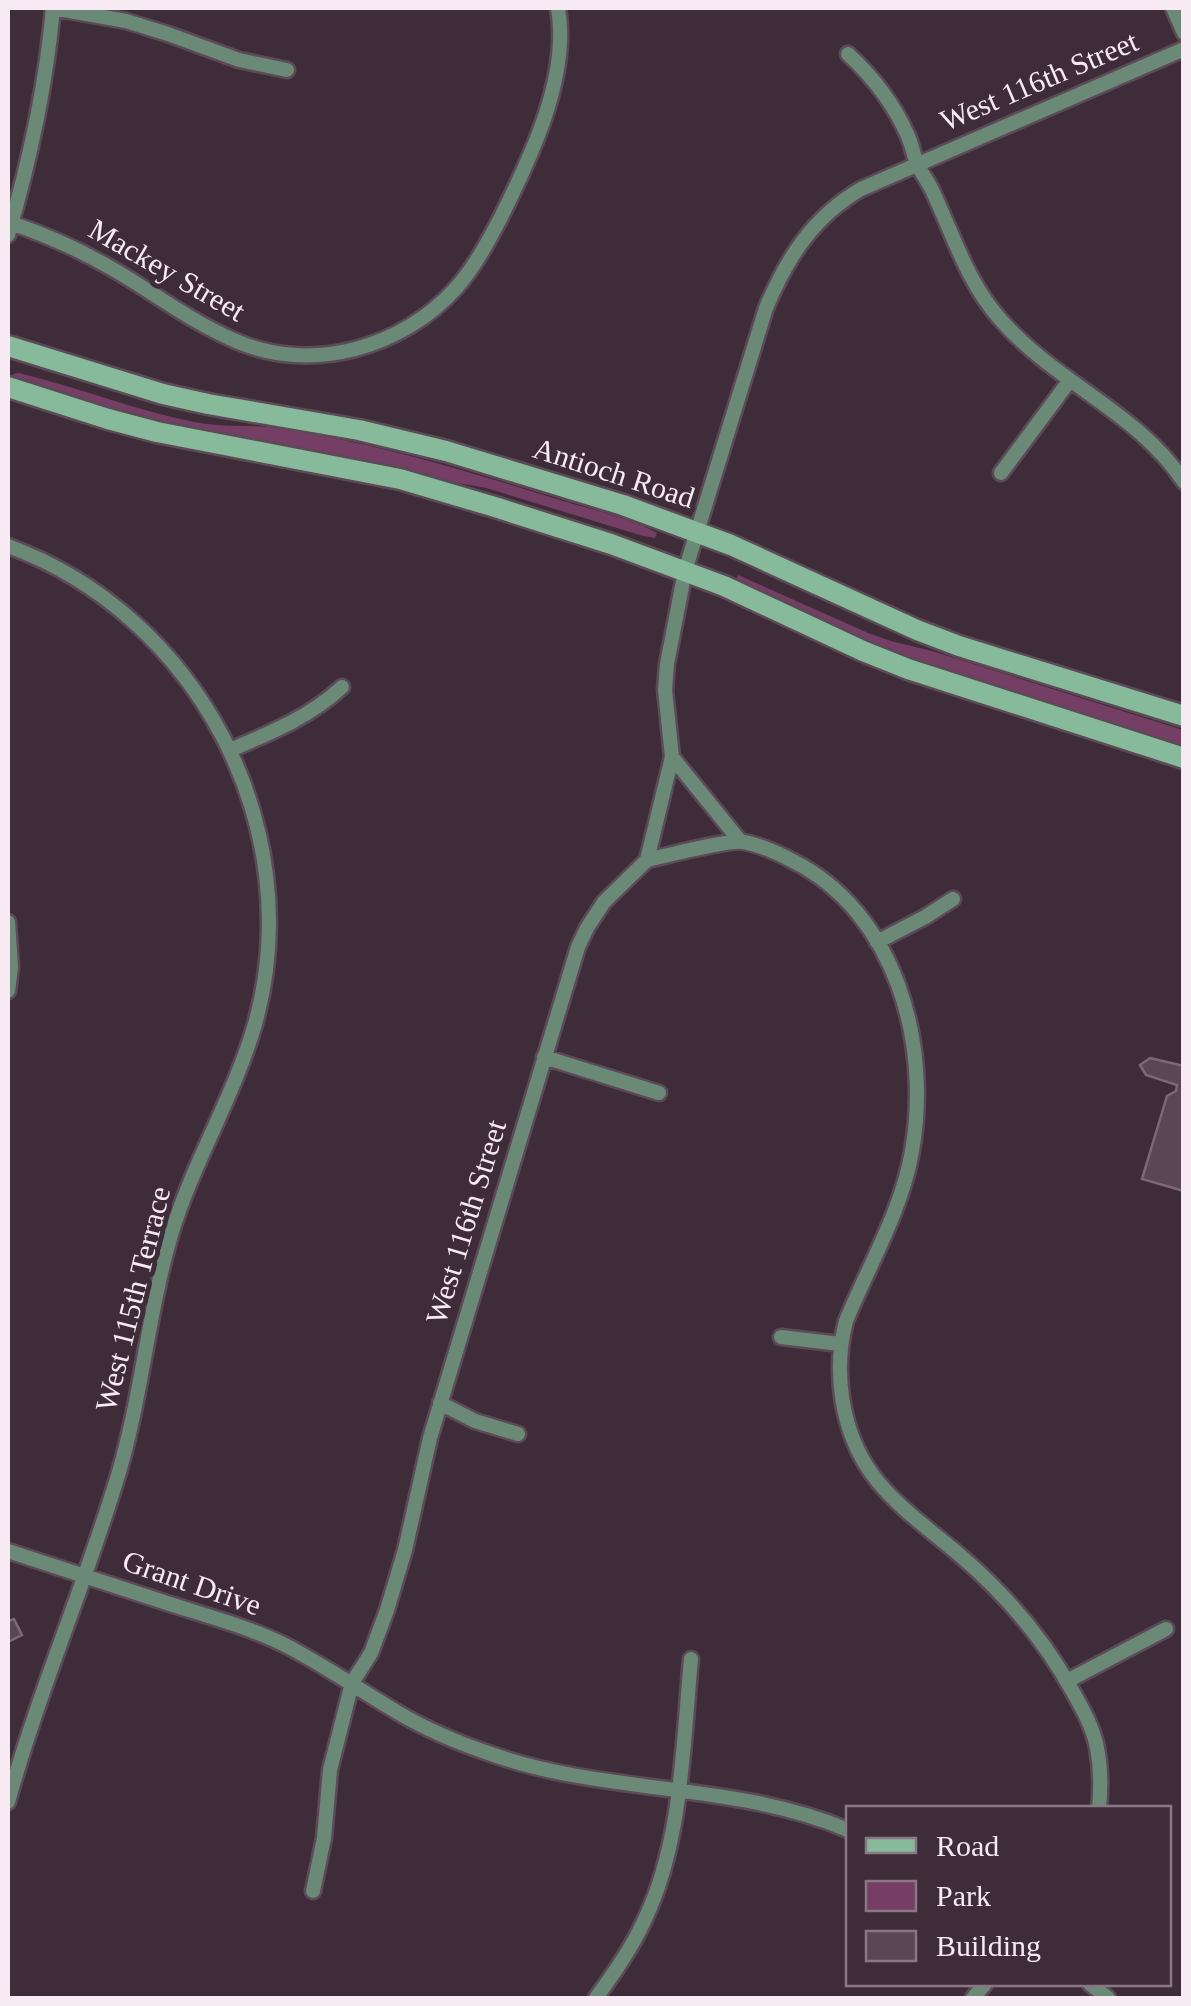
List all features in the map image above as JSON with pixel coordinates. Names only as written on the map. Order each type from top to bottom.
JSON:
[{"type":"main road","name":"Antioch Road","points":[[8,346],[163,394],[433,448],[623,505],[696,531],[916,630],[1184,716]]},
{"type":"main road","points":[[8,387],[157,432],[400,479],[611,544],[764,603],[908,669],[1184,758]]},
{"type":"street","points":[[9,227],[36,129],[53,8],[126,21],[239,60],[287,70]]},
{"type":"street","name":"Mackey Street","points":[[9,227],[73,247],[239,343],[289,355],[343,352],[395,336],[442,303],[468,274],[520,179],[554,83],[560,46],[558,8]]},
{"type":"street","points":[[1172,8],[1184,33]]},
{"type":"street","name":"West 116th Street","points":[[352,1683],[371,1653],[387,1610],[430,1438],[578,947],[604,902],[647,860],[672,758],[665,690],[685,570],[766,308],[780,276],[796,248],[842,200],[917,163],[1184,50]]},
{"type":"street","name":"West 116th Street","points":[[848,54],[866,70],[899,118],[917,163]]},
{"type":"street","points":[[917,163],[977,288],[1000,319],[1154,446],[1184,482]]},
{"type":"street","points":[[1002,473],[1070,380]]},
{"type":"street","name":"West 115th Terrace","points":[[8,546],[76,578],[118,608],[155,641],[187,679],[216,721],[246,786],[264,866],[268,921],[265,976],[256,1022],[170,1238],[120,1467],[43,1686],[8,1802]]},
{"type":"street","points":[[230,750],[307,714],[342,688]]},
{"type":"street","points":[[672,758],[740,841]]},
{"type":"street","points":[[647,860],[740,841],[778,853],[807,867],[852,904],[891,967],[910,1023],[917,1065],[918,1112],[904,1184],[846,1320],[840,1344],[841,1395],[851,1434],[865,1464],[892,1496],[1013,1605],[1040,1637],[1088,1719],[1097,1745],[1101,1775],[1098,1806]]},
{"type":"street","points":[[877,942],[953,898]]},
{"type":"street","points":[[8,922],[8,991]]},
{"type":"street","points":[[544,1057],[659,1093]]},
{"type":"street","points":[[781,1338],[840,1344]]},
{"type":"street","points":[[440,1404],[474,1421],[518,1434]]},
{"type":"street","name":"Grant Drive","points":[[8,1551],[238,1626],[284,1645],[399,1714],[495,1756],[546,1770],[772,1806],[846,1829]]},
{"type":"street","points":[[1067,1681],[1166,1629]]},
{"type":"street","points":[[596,1998],[622,1962],[646,1917],[664,1870],[678,1789],[692,1660]]},
{"type":"street","points":[[313,1892],[324,1838],[330,1770],[352,1683]]},
{"type":"green space","points":[[19,373],[194,422],[285,429],[388,450],[634,522],[657,533],[655,538],[643,536],[486,488],[181,428],[85,403],[12,378]]},
{"type":"green space","points":[[738,575],[868,633],[1183,730],[1183,749],[904,659],[744,586],[736,580]]},
{"type":"building","points":[[1150,1058],[1184,1066],[1184,1191],[1142,1179],[1167,1096],[1176,1091],[1177,1085],[1146,1075],[1140,1065]]},
{"type":"building","points":[[8,1617],[9,1621],[14,1619],[22,1635],[8,1642]]}]
